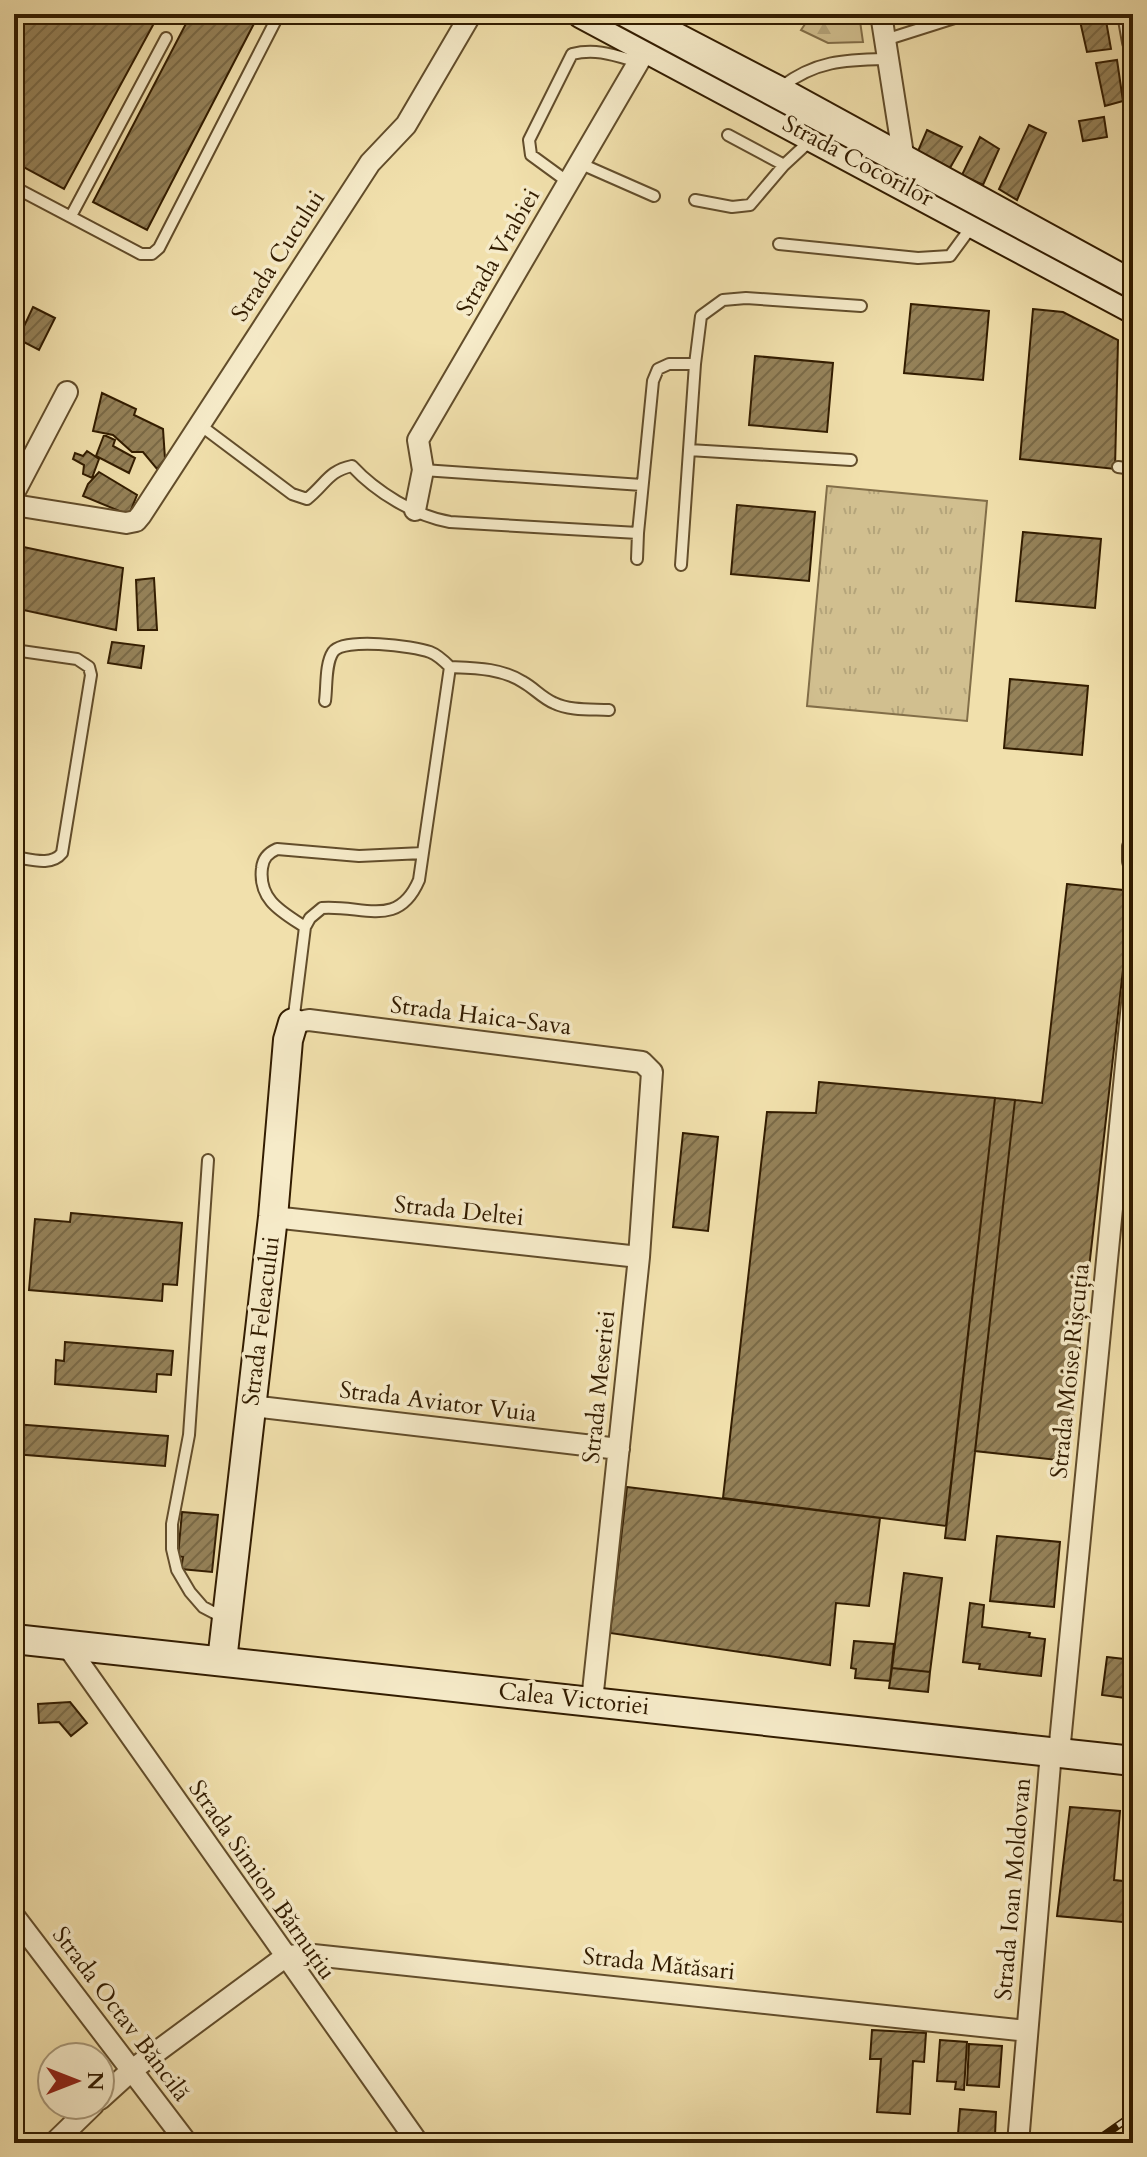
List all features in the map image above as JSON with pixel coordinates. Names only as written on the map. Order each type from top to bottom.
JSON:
[{"type":"main road","name":"Strada Cocorilor","points":[[582,14],[767,99],[905,174],[1133,285]]},
{"type":"main road","name":"Strada Cocorilor","points":[[631,14],[648,46]]},
{"type":"main road","name":"Strada Cocorilor","points":[[767,99],[814,137],[905,174],[973,224],[1133,309]]},
{"type":"main road","name":"Strada Feleacului","points":[[222,1661],[273,1217],[288,1040],[293,1023]]},
{"type":"main road","name":"Calea Victoriei","points":[[14,1639],[1133,1761]]},
{"type":"street","name":"Strada Cucului","points":[[14,505],[126,523],[136,521],[370,163],[406,125],[471,14]]},
{"type":"street","points":[[881,14],[905,174]]},
{"type":"street","points":[[1128,14],[1133,42]]},
{"type":"street","name":"Strada Vrabiei","points":[[415,510],[423,470],[418,440],[648,46]]},
{"type":"street","points":[[14,493],[67,392]]},
{"type":"street","points":[[1133,847],[1133,861]]},
{"type":"street","name":"Strada Moise Rișcuția","points":[[1055,1753],[1133,993]]},
{"type":"street","name":"Strada Haica-Sava","points":[[293,1023],[309,1020],[642,1062],[652,1072],[654,1079]]},
{"type":"street","name":"Strada Meseriei","points":[[592,1701],[639,1257],[654,1079]]},
{"type":"street","name":"Strada Deltei","points":[[273,1217],[639,1257]]},
{"type":"street","name":"Strada Aviator Vuia","points":[[252,1406],[619,1449]]},
{"type":"street","name":"Strada Simion Bărnuțiu","points":[[66,1644],[418,2143]]},
{"type":"street","name":"Strada Ioan Moldovan","points":[[1018,2143],[1055,1753]]},
{"type":"street","name":"Strada Octav Băncilă","points":[[14,1916],[187,2143]]},
{"type":"street","name":"Strada Mătăsari","points":[[285,1957],[321,1954],[1027,2031]]},
{"type":"street","points":[[116,2084],[285,1957]]},
{"type":"street","points":[[54,2143],[77,2121]]},
{"type":"lane","points":[[14,187],[141,254],[152,254],[159,248],[279,14]]},
{"type":"lane","points":[[767,99],[799,73],[822,64],[887,49],[967,14]]},
{"type":"lane","points":[[71,216],[166,38]]},
{"type":"lane","points":[[568,182],[531,155],[529,140],[572,54],[648,46]]},
{"type":"lane","points":[[728,135],[784,165]]},
{"type":"lane","points":[[695,200],[732,207],[750,205],[784,165],[814,137]]},
{"type":"lane","points":[[579,163],[654,196]]},
{"type":"lane","points":[[779,244],[918,258],[950,256],[973,224]]},
{"type":"lane","points":[[681,565],[701,316],[723,300],[746,298],[861,306]]},
{"type":"lane","points":[[637,559],[653,381],[658,369],[669,364],[695,364]]},
{"type":"lane","points":[[200,425],[292,494],[307,499],[337,469],[352,466],[376,488],[431,518],[450,522],[638,533]]},
{"type":"lane","points":[[689,450],[851,460]]},
{"type":"lane","points":[[1118,467],[1133,469]]},
{"type":"lane","points":[[423,470],[642,485]]},
{"type":"lane","points":[[325,701],[329,665],[334,651],[342,645],[354,643],[434,653],[450,667],[505,673],[523,681],[554,704],[609,710]]},
{"type":"lane","points":[[14,650],[77,659],[89,667],[91,675],[62,853],[56,860],[50,861],[14,857]]},
{"type":"lane","points":[[293,1023],[305,927],[310,918],[322,908],[385,911],[407,902],[419,880],[450,667]]},
{"type":"lane","points":[[305,927],[271,904],[265,895],[261,884],[262,866],[270,852],[277,849],[359,856],[423,853]]},
{"type":"lane","points":[[208,1160],[189,1435],[172,1524],[172,1549],[177,1570],[190,1592],[203,1607],[227,1620]]},
{"type":"green space","points":[[812,14],[859,14],[863,42],[828,43],[801,30]]},
{"type":"green space","points":[[827,486],[987,501],[967,721],[807,706]]},
{"type":"building","points":[[14,14],[159,14],[64,189],[14,162]]},
{"type":"building","points":[[191,14],[259,14],[147,230],[93,202]]},
{"type":"building","points":[[1105,15],[1111,49],[1087,52],[1080,21]]},
{"type":"building","points":[[1117,60],[1123,101],[1105,106],[1096,63]]},
{"type":"building","points":[[1104,117],[1107,137],[1083,141],[1079,121]]},
{"type":"building","points":[[1029,125],[1046,133],[1017,200],[999,189]]},
{"type":"building","points":[[927,130],[962,147],[950,168],[918,151]]},
{"type":"building","points":[[980,137],[999,149],[983,185],[962,175]]},
{"type":"building","points":[[911,304],[989,311],[983,380],[904,373]]},
{"type":"building","points":[[33,307],[55,318],[39,350],[18,339]]},
{"type":"building","points":[[1033,309],[1063,312],[1118,340],[1115,469],[1020,459]]},
{"type":"building","points":[[755,356],[833,363],[827,432],[749,425]]},
{"type":"building","points":[[102,393],[136,409],[134,415],[163,429],[165,459],[157,469],[143,452],[132,452],[113,435],[93,431]]},
{"type":"building","points":[[104,435],[115,440],[113,446],[135,458],[129,473],[96,456]]},
{"type":"building","points":[[87,451],[99,459],[92,478],[83,474],[84,465],[73,459],[75,453],[83,456]]},
{"type":"building","points":[[99,472],[137,495],[129,515],[83,496],[88,484]]},
{"type":"building","points":[[737,505],[815,512],[809,581],[731,574]]},
{"type":"building","points":[[1023,532],[1101,539],[1095,608],[1016,601]]},
{"type":"building","points":[[14,545],[123,568],[116,630],[14,608]]},
{"type":"building","points":[[14,545],[123,568],[116,630],[14,608]]},
{"type":"building","points":[[154,578],[157,630],[138,630],[136,580]]},
{"type":"building","points":[[112,642],[144,646],[141,668],[108,663]]},
{"type":"building","points":[[1010,679],[1088,686],[1082,755],[1004,748]]},
{"type":"building","points":[[1067,884],[1132,891],[1067,1461],[975,1451],[1015,1100],[1042,1103]]},
{"type":"building","points":[[819,1082],[995,1098],[946,1526],[723,1498],[767,1112],[816,1113]]},
{"type":"building","points":[[995,1098],[1015,1100],[965,1540],[945,1538]]},
{"type":"building","points":[[683,1133],[718,1137],[708,1231],[673,1227]]},
{"type":"building","points":[[71,1213],[182,1223],[177,1285],[163,1284],[162,1301],[29,1290],[35,1219],[70,1222]]},
{"type":"building","points":[[65,1342],[173,1351],[171,1375],[157,1374],[156,1392],[55,1384],[56,1360],[64,1361]]},
{"type":"building","points":[[14,1424],[168,1436],[165,1466],[14,1454]]},
{"type":"building","points":[[627,1487],[880,1518],[869,1606],[836,1603],[830,1665],[610,1633]]},
{"type":"building","points":[[182,1512],[218,1515],[212,1572],[181,1569],[183,1557],[178,1556]]},
{"type":"building","points":[[997,1536],[1060,1542],[1054,1607],[990,1601]]},
{"type":"building","points":[[904,1573],[942,1578],[930,1672],[892,1668]]},
{"type":"building","points":[[970,1603],[984,1605],[982,1627],[1030,1633],[1029,1637],[1045,1639],[1041,1676],[979,1669],[980,1664],[963,1662]]},
{"type":"building","points":[[854,1641],[894,1644],[890,1681],[855,1678],[856,1669],[851,1668]]},
{"type":"building","points":[[1107,1657],[1133,1660],[1133,1699],[1102,1695]]},
{"type":"building","points":[[892,1668],[930,1672],[928,1692],[889,1688]]},
{"type":"building","points":[[70,1702],[87,1723],[71,1736],[59,1722],[39,1723],[38,1704]]},
{"type":"building","points":[[1070,1807],[1120,1811],[1114,1880],[1133,1882],[1133,1923],[1057,1916]]},
{"type":"building","points":[[872,2030],[926,2033],[924,2062],[913,2061],[910,2114],[877,2112],[881,2059],[870,2059]]},
{"type":"building","points":[[940,2040],[967,2042],[964,2090],[955,2089],[956,2082],[937,2081]]},
{"type":"building","points":[[969,2044],[1002,2046],[999,2087],[967,2085]]},
{"type":"building","points":[[960,2109],[996,2112],[995,2136],[958,2134]]},
{"type":"tram line","points":[[597,14],[1133,301]]},
{"type":"railway","points":[[1093,2143],[1133,2115]]}]
